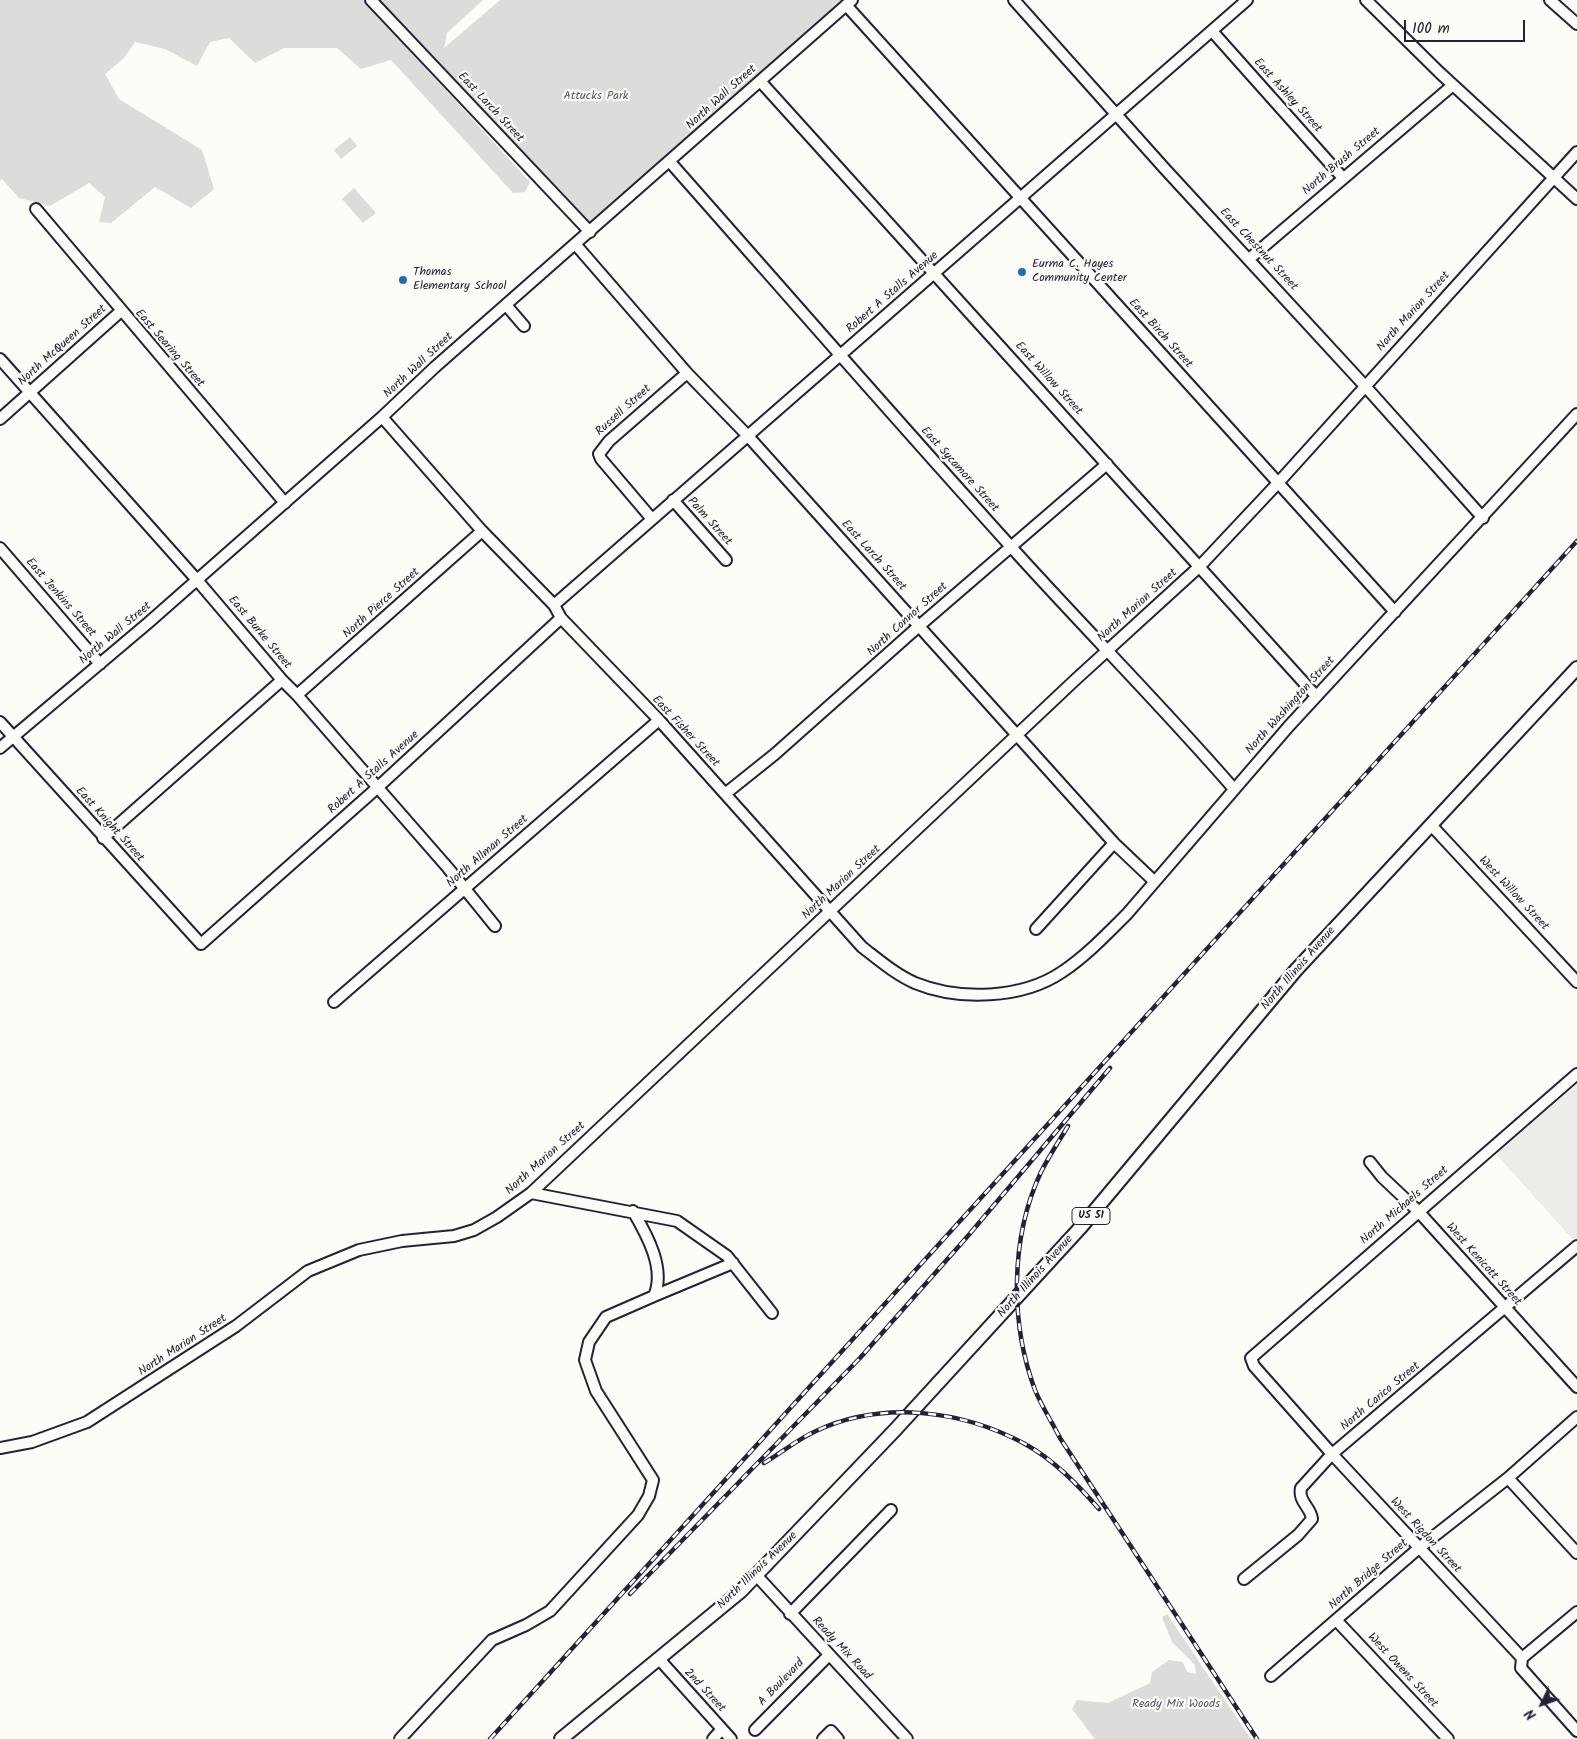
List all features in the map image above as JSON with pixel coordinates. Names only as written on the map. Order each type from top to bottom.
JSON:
[{"type":"main road","name":"North Illinois Avenue","points":[[561,1739],[757,1576],[939,1384],[1081,1227],[1296,970],[1577,668]]},
{"type":"street","name":"East Larch Street","points":[[371,0],[590,232]]},
{"type":"street","name":"East Chestnut Street","points":[[1014,0],[1115,114],[1365,386],[1483,518]]},
{"type":"street","name":"Robert A Stalls Avenue","points":[[554,604],[935,274],[1247,0]]},
{"type":"street","points":[[1366,0],[1452,85],[1577,200]]},
{"type":"street","points":[[1550,0],[1577,24]]},
{"type":"street","name":"North Wall Street","points":[[0,748],[285,503],[506,305],[849,3]]},
{"type":"street","name":"East Birch Street","points":[[849,3],[1021,198],[1395,612]]},
{"type":"street","name":"East Ashley Street","points":[[1212,31],[1343,178]]},
{"type":"street","name":"East Willow Street","points":[[760,81],[1316,696]]},
{"type":"street","name":"North Brush Street","points":[[1249,259],[1452,85]]},
{"type":"street","name":"North Marion Street","points":[[0,1448],[32,1442],[87,1422],[236,1326],[308,1271],[359,1250],[402,1241],[454,1236],[474,1230],[497,1217],[531,1193],[1106,651],[1200,566],[1278,484],[1577,152]]},
{"type":"street","name":"East Sycamore Street","points":[[670,162],[1010,546],[1106,651],[1187,735],[1234,789]]},
{"type":"street","name":"East Searing Street","points":[[36,209],[285,503]]},
{"type":"street","name":"East Larch Street","points":[[576,244],[687,373],[747,435],[918,626],[1019,735],[1114,843],[1154,882]]},
{"type":"street","points":[[506,305],[524,326]]},
{"type":"street","name":"North McQueen Street","points":[[0,419],[121,311]]},
{"type":"street","name":"East Burke Street","points":[[0,359],[197,580],[495,926]]},
{"type":"street","name":"Russell Street","points":[[652,518],[601,459],[599,454],[609,441],[687,373]]},
{"type":"street","name":"North Washington Street","points":[[1009,990],[1030,986],[1062,972],[1099,942],[1154,882],[1316,696],[1483,518],[1577,414]]},
{"type":"street","name":"East Fisher Street","points":[[382,417],[482,531],[554,604],[561,618],[659,720],[829,911],[868,952],[887,968],[916,983],[941,990],[972,994],[1009,990]]},
{"type":"street","name":"North Connor Street","points":[[725,794],[779,750],[918,626],[1107,464]]},
{"type":"street","name":"Palm Street","points":[[673,500],[726,560]]},
{"type":"street","name":"North Pierce Street","points":[[297,695],[482,531]]},
{"type":"street","name":"East Jenkins Street","points":[[0,548],[100,664]]},
{"type":"street","name":"Robert A Stalls Avenue","points":[[200,944],[377,788],[561,618]]},
{"type":"street","points":[[102,838],[282,680]]},
{"type":"street","name":"North Allman Street","points":[[334,1002],[659,720]]},
{"type":"street","name":"East Knight Street","points":[[0,722],[102,838],[200,944]]},
{"type":"street","name":"West Willow Street","points":[[1431,824],[1577,982]]},
{"type":"street","points":[[1036,929],[1114,843]]},
{"type":"street","name":"North Michaels Street","points":[[1251,1358],[1577,1074]]},
{"type":"street","name":"West Kenicott Street","points":[[1370,1162],[1382,1177],[1418,1211],[1577,1387]]},
{"type":"street","points":[[531,1193],[634,1211],[676,1221],[727,1256],[772,1313]]},
{"type":"street","points":[[634,1211],[653,1249],[659,1285],[654,1296]]},
{"type":"street","name":"North Carico Street","points":[[1244,1579],[1298,1535],[1312,1519],[1312,1513],[1301,1500],[1301,1488],[1332,1454],[1577,1246]]},
{"type":"street","points":[[400,1739],[492,1640],[526,1625],[550,1611],[638,1515],[649,1496],[653,1480],[596,1391],[585,1360],[589,1342],[606,1317],[733,1263]]},
{"type":"street","name":"West Rigdon Street","points":[[1251,1358],[1254,1366],[1332,1454],[1522,1658],[1521,1668],[1577,1731]]},
{"type":"street","name":"North Bridge Street","points":[[1271,1676],[1337,1621],[1419,1548],[1508,1478],[1577,1417]]},
{"type":"street","points":[[1508,1478],[1577,1553]]},
{"type":"street","points":[[790,1614],[891,1510]]},
{"type":"street","name":"Ready Mix Road","points":[[757,1576],[907,1739]]},
{"type":"street","points":[[1522,1658],[1577,1612]]},
{"type":"street","name":"West Owens Street","points":[[1337,1621],[1448,1739]]},
{"type":"street","name":"A Boulevard","points":[[755,1730],[829,1655]]},
{"type":"street","name":"2nd Street","points":[[658,1660],[731,1739]]},
{"type":"street","points":[[713,1739],[722,1729]]},
{"type":"street","points":[[823,1739],[835,1735]]},
{"type":"shaded area","points":[[1577,1084],[1577,1238],[1574,1241],[1496,1154]]},
{"type":"green space","points":[[0,0],[363,0],[530,182],[525,192],[513,193],[391,60],[361,69],[337,48],[284,48],[255,63],[229,38],[210,42],[197,66],[165,49],[135,42],[124,58],[105,74],[119,99],[202,150],[214,189],[191,208],[155,187],[111,223],[99,222],[105,197],[89,183],[50,206],[19,198],[2,179],[0,181]]},
{"type":"green space","name":"Attucks Park","points":[[378,0],[483,0],[447,33],[444,48],[500,0],[855,0],[590,232],[429,61],[433,57],[426,53]]},
{"type":"green space","points":[[350,137],[357,146],[341,159],[334,150]]},
{"type":"green space","points":[[354,188],[376,213],[363,223],[342,199]]},
{"type":"green space","name":"Ready Mix Woods","points":[[1167,1614],[1251,1739],[1095,1739],[1072,1709],[1077,1700],[1108,1703],[1150,1683],[1152,1672],[1169,1660],[1183,1662],[1187,1672],[1196,1674],[1195,1665],[1172,1642],[1162,1617]]},
{"type":"railway","points":[[490,1739],[1577,541]]},
{"type":"railway","points":[[630,1594],[860,1358],[967,1237],[1110,1068]]},
{"type":"railway","points":[[1068,1126],[1041,1172],[1023,1224],[1019,1252],[1017,1281],[1021,1337],[1035,1390],[1060,1438],[1257,1739]]},
{"type":"railway","points":[[764,1463],[809,1434],[842,1421],[868,1415],[922,1413],[975,1423],[1001,1432],[1025,1444],[1036,1450],[1065,1474],[1099,1509]]},
{"type":"place","name":"Eurma C. Hayes Community Center","points":[[1022,272]]},
{"type":"place","name":"Thomas Elementary School","points":[[403,280]]}]
